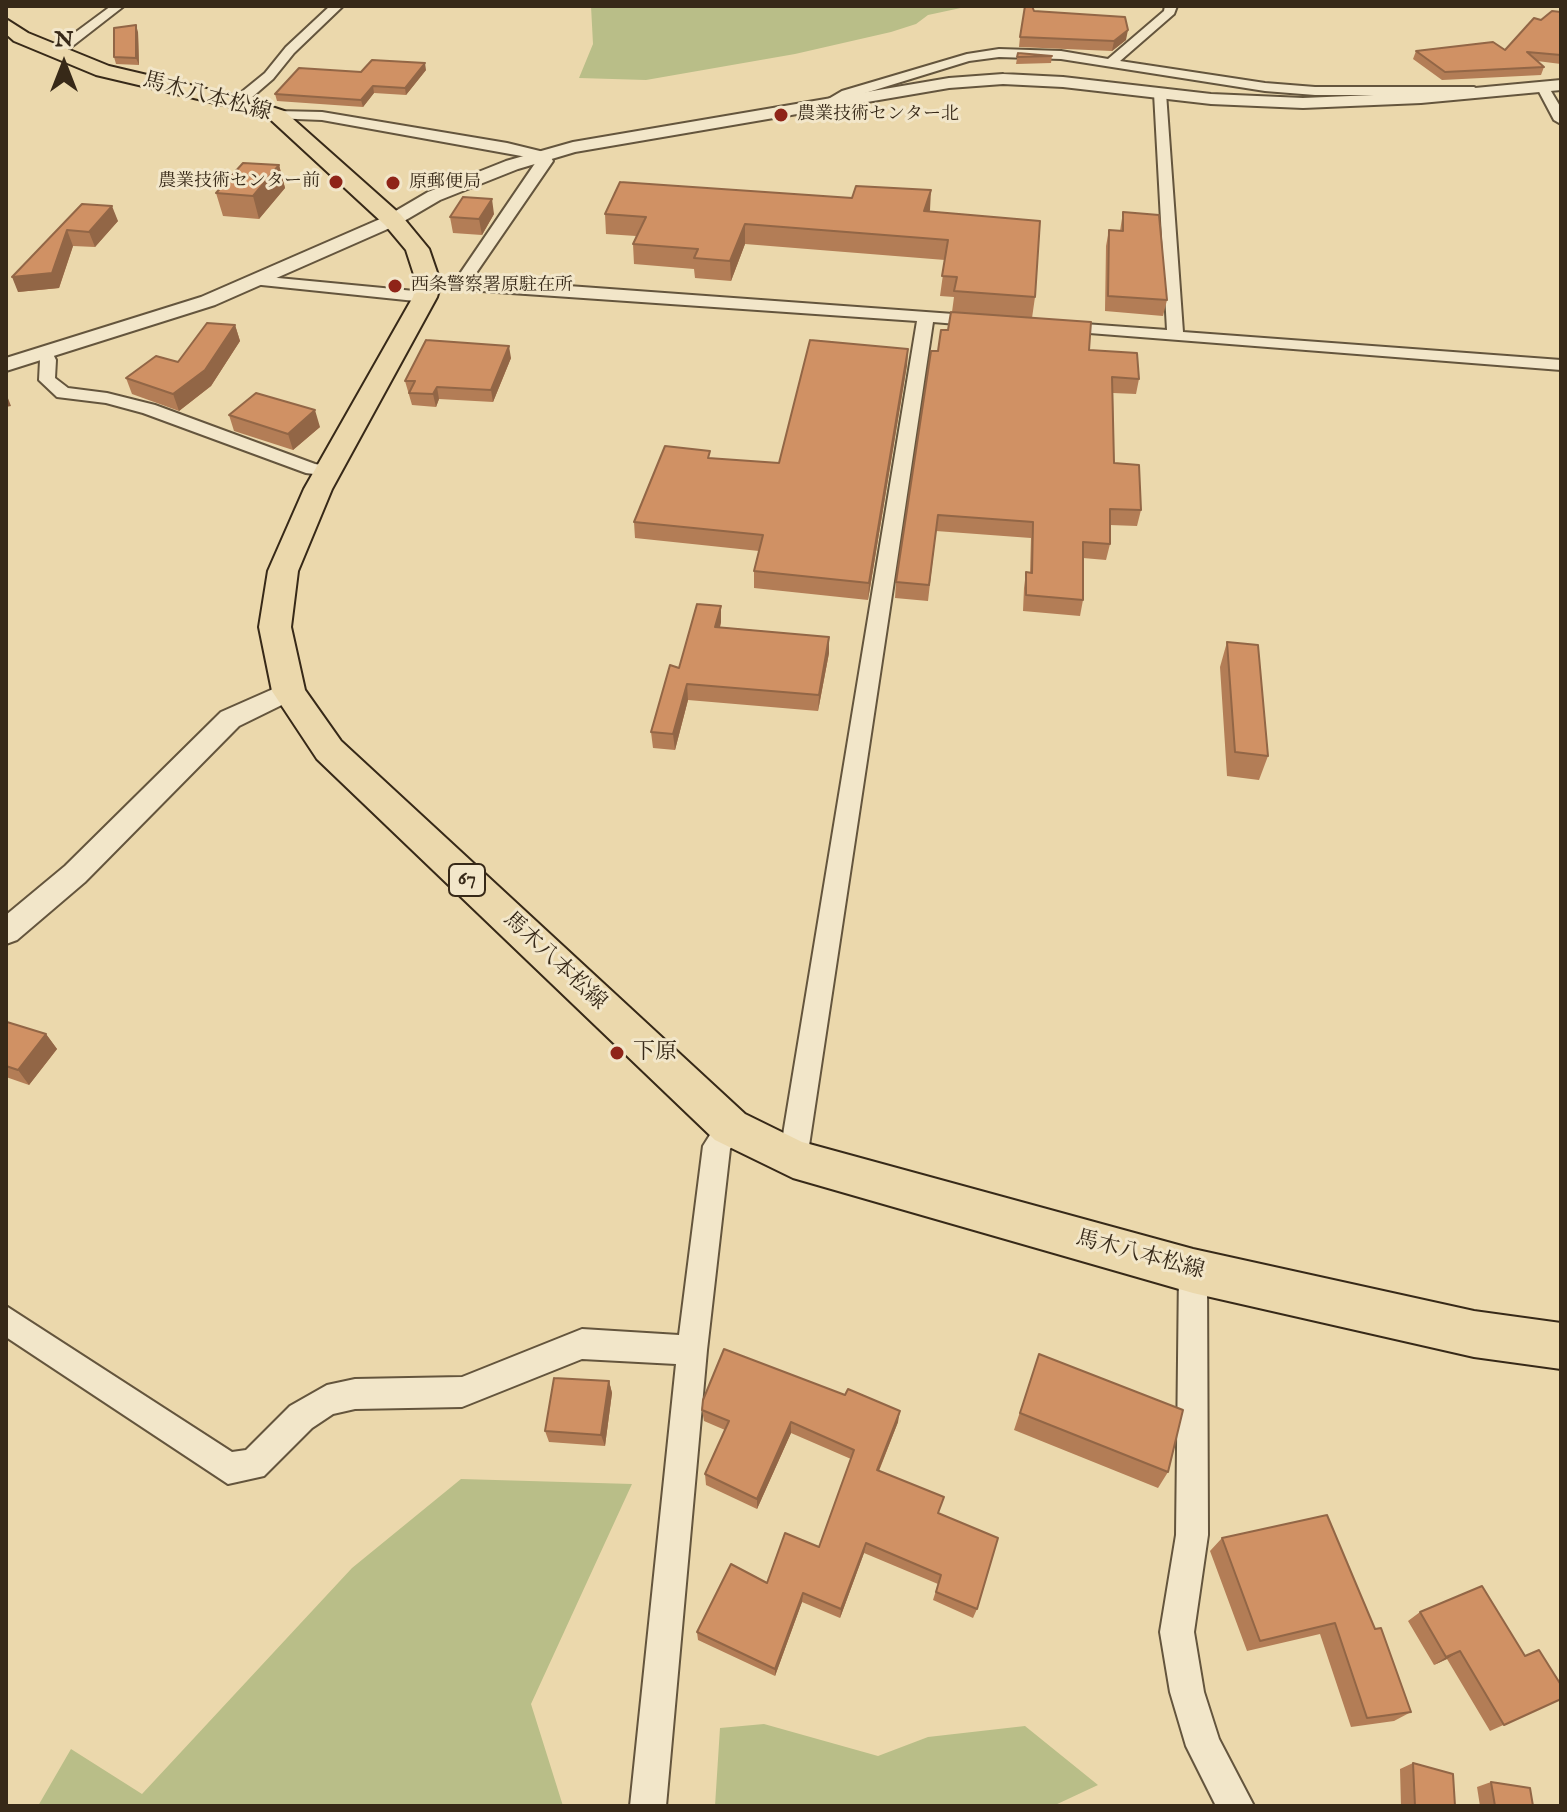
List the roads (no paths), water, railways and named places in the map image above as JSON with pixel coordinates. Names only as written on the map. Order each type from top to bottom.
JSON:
[{"type":"main road","name":"馬木八本松線","points":[[11,33],[103,71],[238,102],[277,115],[393,220],[417,249],[439,288],[329,471],[283,571],[275,627],[289,691],[329,750],[730,1127],[793,1159],[1193,1271],[1474,1334],[1561,1346]]},
{"type":"street","points":[[57,52],[118,6]]},
{"type":"street","points":[[238,102],[269,76],[290,50],[337,6]]},
{"type":"street","points":[[1110,63],[1170,12],[1171,6]]},
{"type":"street","points":[[827,104],[847,94],[952,62],[999,53],[1033,53],[1303,90],[1485,93]]},
{"type":"street","points":[[6,365],[208,301],[393,220],[434,196],[573,147],[949,83],[1003,79],[1063,82],[1211,99],[1303,103],[1485,93],[1561,85]]},
{"type":"street","points":[[1542,86],[1561,120]]},
{"type":"street","points":[[1160,93],[1175,337]]},
{"type":"street","points":[[277,115],[322,116],[507,147],[543,156],[546,161],[439,288]]},
{"type":"street","points":[[257,281],[439,288],[1004,323]]},
{"type":"street","points":[[793,1159],[926,317]]},
{"type":"street","points":[[1035,325],[1561,365]]},
{"type":"street","points":[[45,353],[48,360],[47,380],[63,393],[107,398],[149,409],[312,469],[329,471]]},
{"type":"street","points":[[6,932],[75,874],[230,719],[289,691]]},
{"type":"street","points":[[648,1806],[692,1350],[717,1146],[730,1127]]},
{"type":"street","points":[[1193,1271],[1192,1535],[1177,1632],[1187,1692],[1204,1746],[1236,1806]]},
{"type":"street","points":[[6,1320],[228,1468],[253,1465],[301,1417],[327,1400],[355,1394],[462,1392],[582,1344],[692,1350]]},
{"type":"place","name":"農業技術センター北","points":[[781,115]]},
{"type":"place","name":"農業技術センター前","points":[[336,182]]},
{"type":"place","name":"原郵便局","points":[[393,183]]},
{"type":"place","name":"西条警察署原駐在所","points":[[395,286]]},
{"type":"place","name":"下原","points":[[617,1053]]}]
